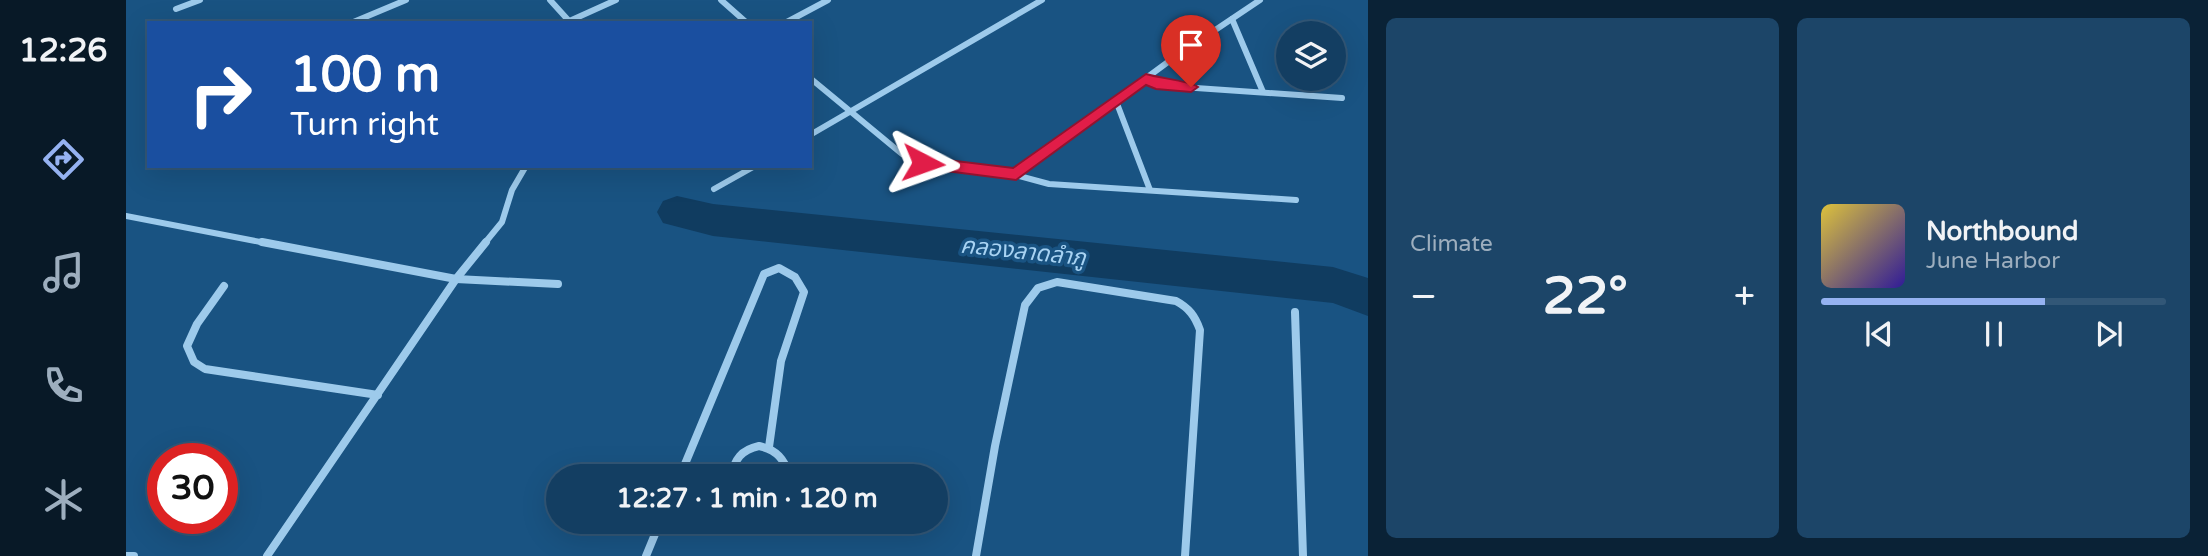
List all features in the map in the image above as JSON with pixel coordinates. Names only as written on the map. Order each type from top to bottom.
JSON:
[{"type":"street","points":[[176,9],[200,0]]},
{"type":"street","points":[[356,21],[406,0]]},
{"type":"street","points":[[550,0],[566,21]]},
{"type":"street","points":[[569,21],[616,0]]},
{"type":"street","points":[[721,0],[745,21]]},
{"type":"street","points":[[789,21],[828,0]]},
{"type":"street","points":[[812,134],[1042,0]]},
{"type":"street","points":[[1016,174],[1260,0]]},
{"type":"street","points":[[1231,19],[1263,92]]},
{"type":"street","points":[[1146,79],[1167,86],[1342,97]]},
{"type":"street","points":[[812,80],[911,159],[923,163],[1016,174],[1049,184],[1296,200]]},
{"type":"street","points":[[1116,101],[1150,190]]},
{"type":"street","points":[[267,556],[456,279],[502,222],[512,190],[525,168]]},
{"type":"street","points":[[714,189],[751,168]]},
{"type":"street","points":[[126,216],[456,279],[558,284]]},
{"type":"street","points":[[685,464],[764,274],[779,268],[792,273],[801,283],[804,292],[781,361],[769,447]]},
{"type":"street","points":[[976,556],[1022,314],[1035,289],[1050,282],[1176,301],[1188,307],[1196,317],[1200,330],[1185,556]]},
{"type":"street","points":[[223,286],[197,324],[187,346],[194,362],[205,369],[378,395]]},
{"type":"street","points":[[1295,312],[1303,556]]},
{"type":"street","points":[[734,464],[744,450],[756,446],[769,447],[780,454],[788,464]]},
{"type":"street","points":[[646,556],[655,534]]},
{"type":"street","points":[[126,556],[134,556]]},
{"type":"waterway","name":"คลองลาดลำภู","points":[[677,212],[713,220],[1333,285],[1368,297]]},
{"type":"route","points":[[923,163],[1016,174],[1146,79],[1167,86],[1191,87]]}]
